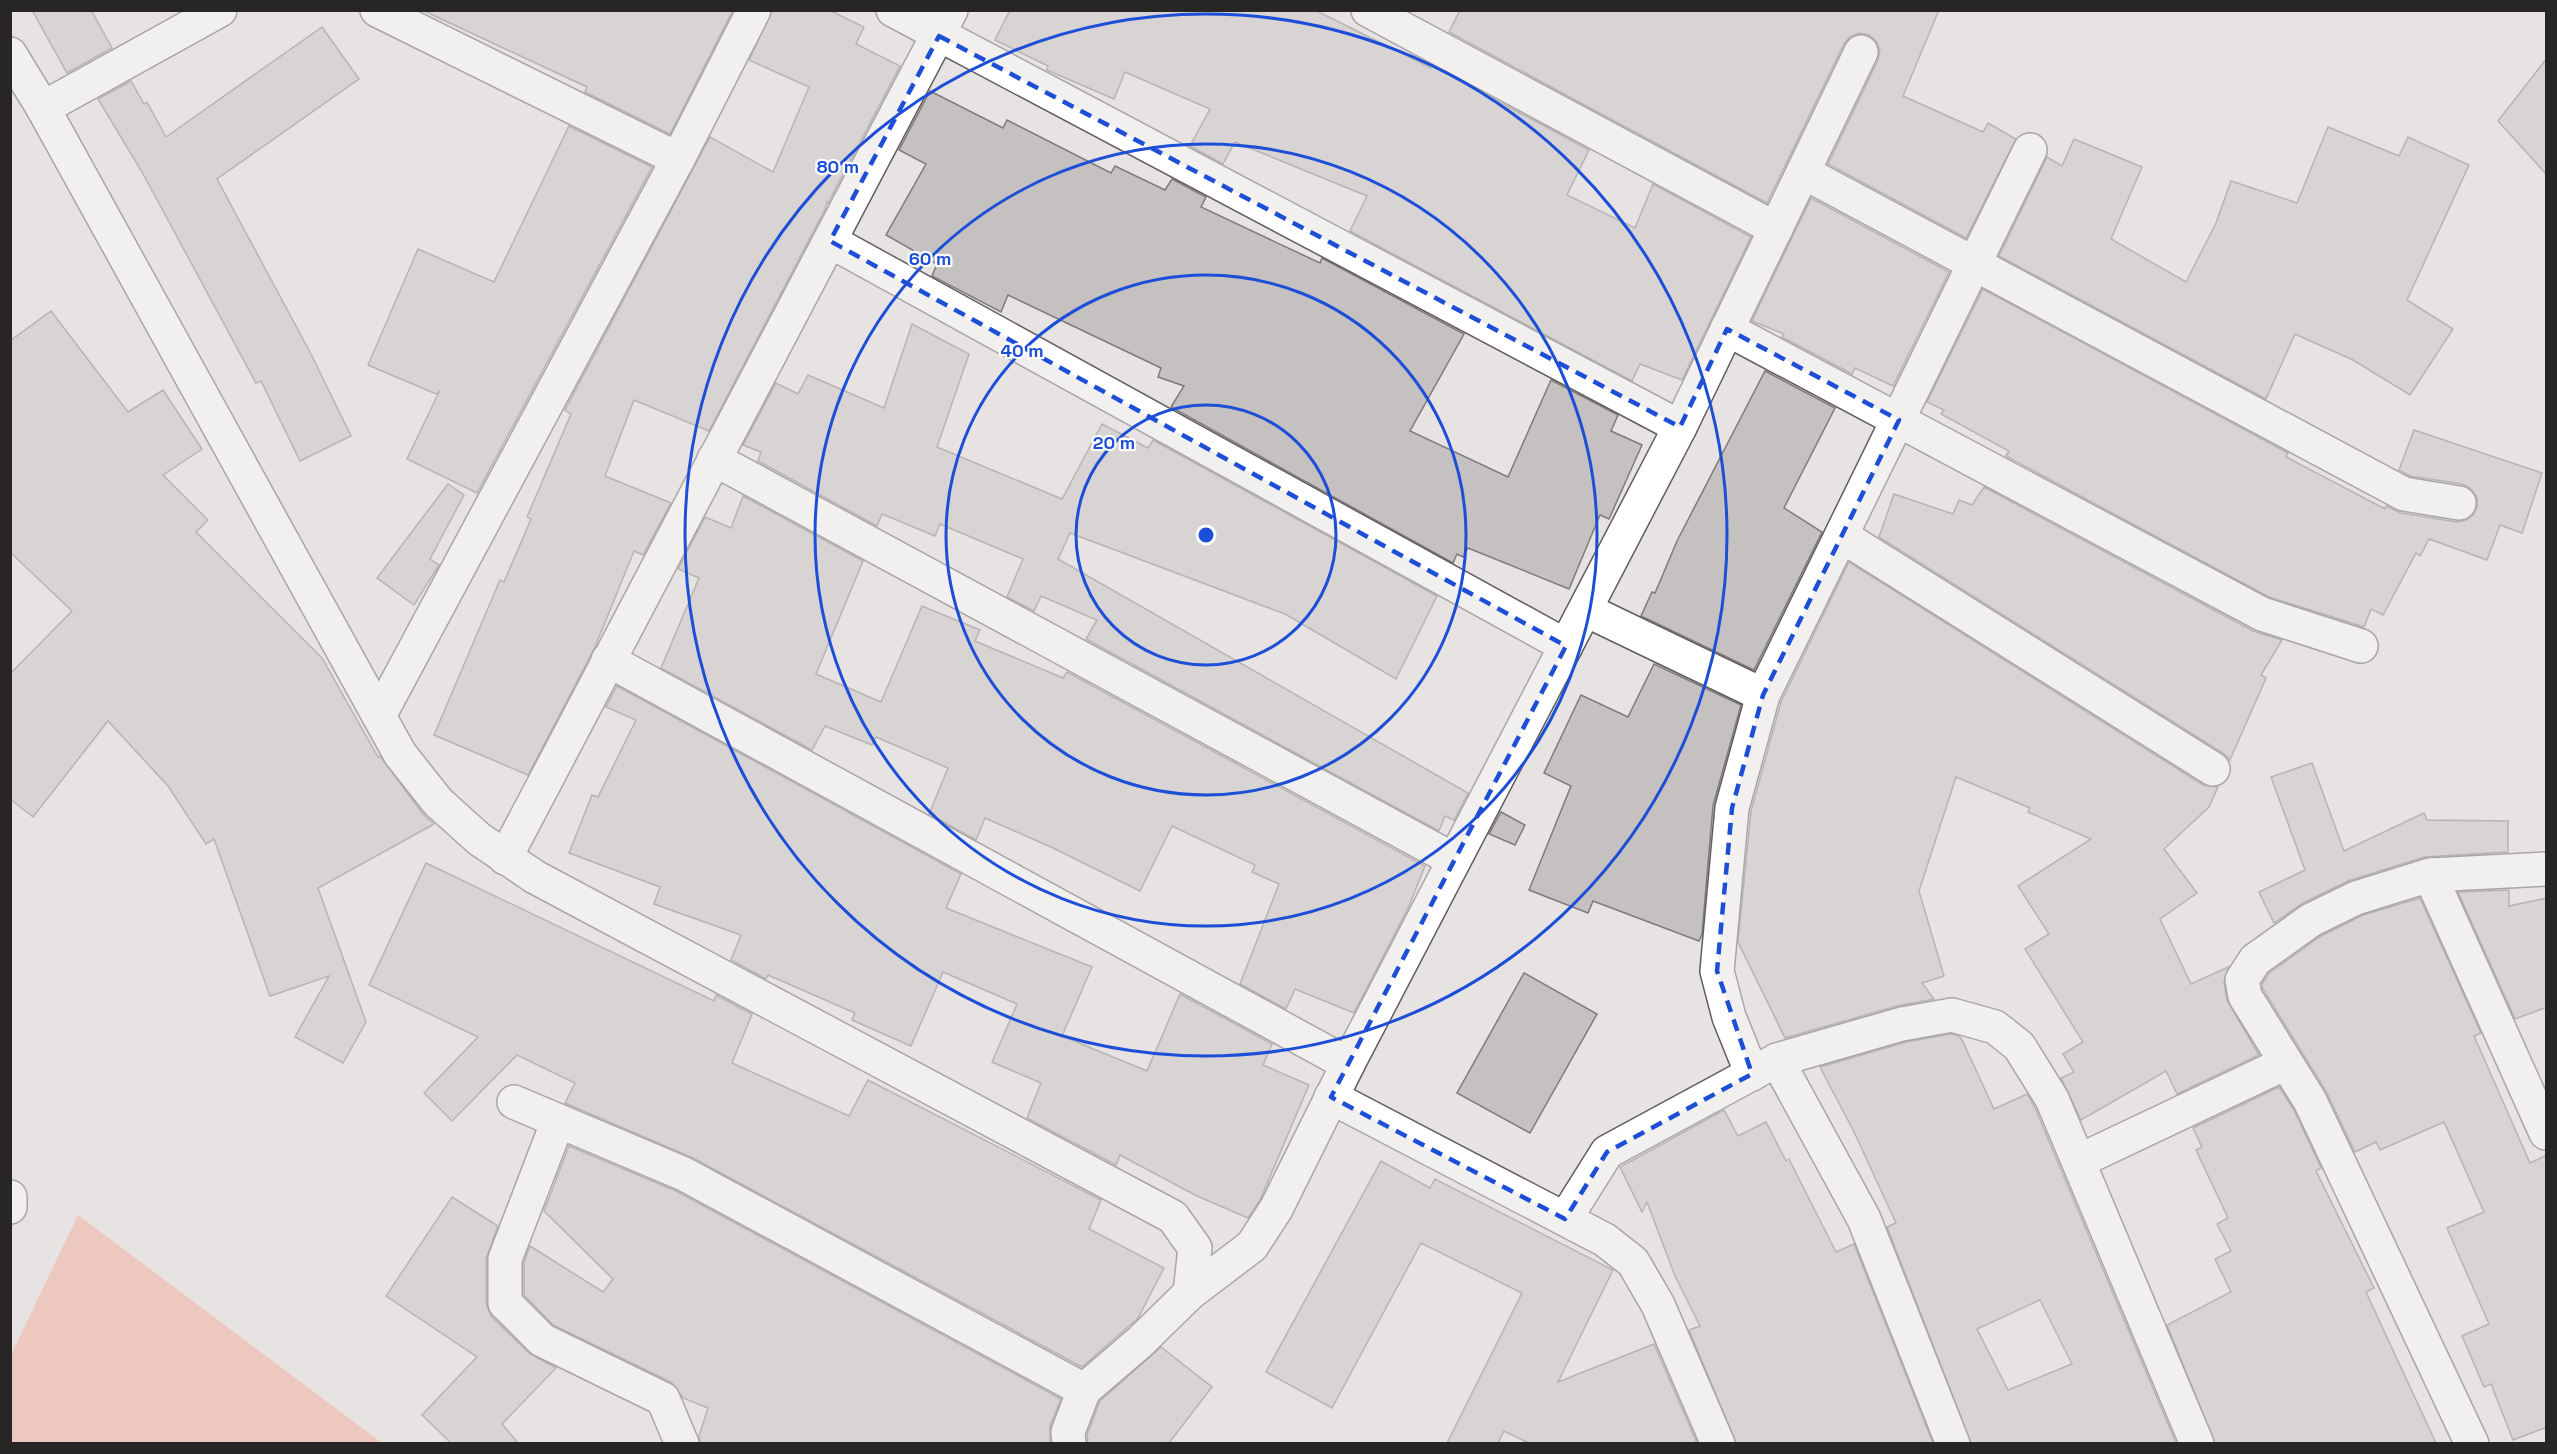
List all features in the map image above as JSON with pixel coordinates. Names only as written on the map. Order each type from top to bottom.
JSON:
[{"type":"street","points":[[43,108],[220,10]]},
{"type":"street","points":[[377,10],[678,159]]},
{"type":"street","points":[[379,716],[678,159],[754,10]]},
{"type":"street","points":[[893,10],[945,23],[1680,427]]},
{"type":"street","points":[[1368,10],[1776,229]]},
{"type":"street","points":[[506,858],[608,660],[945,23]]},
{"type":"street","points":[[1069,1443],[1068,1432],[1084,1390],[1140,1342],[1190,1293],[1251,1246],[1276,1209],[1348,1064],[1680,427],[1861,52]]},
{"type":"street","points":[[10,54],[43,108],[400,754],[438,802],[479,839],[535,877],[1173,1217],[1195,1248],[1190,1293]]},
{"type":"street","points":[[1953,1443],[1864,1219],[1765,1067],[1729,1017],[1717,971],[1732,807],[1763,695],[2030,150]]},
{"type":"street","points":[[1803,172],[2404,494],[2459,503]]},
{"type":"street","points":[[830,241],[1566,646]]},
{"type":"street","points":[[1727,329],[2262,614],[2361,646]]},
{"type":"street","points":[[714,459],[1454,860]]},
{"type":"street","points":[[1842,536],[2213,769]]},
{"type":"street","points":[[1586,610],[1763,695]]},
{"type":"street","points":[[608,660],[1348,1064]]},
{"type":"street","points":[[2472,1443],[2310,1101],[2245,996],[2242,980],[2255,960],[2311,920],[2356,898],[2430,875],[2547,869]]},
{"type":"street","points":[[2430,875],[2547,1133]]},
{"type":"street","points":[[1565,1219],[1606,1152],[1765,1067],[1902,1024],[1952,1015],[1995,1027],[2019,1046],[2052,1099],[2197,1443]]},
{"type":"street","points":[[2079,1161],[2286,1063]]},
{"type":"street","points":[[1331,1097],[1605,1240],[1633,1262],[1658,1305],[1718,1443]]},
{"type":"street","points":[[514,1102],[684,1174],[1084,1390]]},
{"type":"street","points":[[558,1121],[505,1259],[505,1302],[542,1340],[663,1399],[682,1443]]},
{"type":"street","points":[[1591,1174],[1605,1240]]},
{"type":"street","points":[[10,1197],[10,1207]]},
{"type":"highlighted area","points":[[939,36],[1680,427],[1727,329],[1899,420],[1763,695],[1732,808],[1717,971],[1752,1074],[1607,1152],[1565,1219],[1331,1097],[1566,646],[830,241]]},
{"type":"shaded area","points":[[78,1215],[382,1443],[11,1443],[11,1355]]},
{"type":"building","points":[[32,10],[91,10],[112,48],[67,73]]},
{"type":"building","points":[[422,10],[733,10],[670,134],[585,92],[587,87]]},
{"type":"building","points":[[772,10],[829,10],[864,27],[856,44],[900,66],[709,431],[634,400],[605,476],[671,503],[643,555],[634,551],[595,647],[528,775],[434,735],[500,580],[504,582],[531,519],[527,517],[571,414],[565,410],[710,137],[773,172],[809,87],[749,60]]},
{"type":"building","points":[[1010,10],[1315,10],[1431,68],[1432,66],[1589,150],[1567,195],[1635,228],[1653,184],[1751,237],[1682,380],[1640,364],[1632,381],[1350,231],[1367,196],[1235,142],[1223,164],[1190,146],[1210,109],[1125,72],[1114,99],[1047,70],[1048,66],[995,40]]},
{"type":"building","points":[[1460,10],[1939,10],[1903,96],[1983,132],[1988,123],[2016,139],[1966,238],[1828,164],[1878,60],[1880,50],[1876,41],[1869,35],[1859,33],[1850,37],[1844,44],[1767,203],[1449,32]]},
{"type":"building","points":[[322,27],[359,79],[217,179],[311,354],[351,436],[300,461],[261,381],[256,383],[142,172],[98,99],[131,81],[144,104],[147,102],[166,137]]},
{"type":"building","points":[[2547,58],[2547,175],[2498,121]]},
{"type":"building","points":[[930,91],[1003,128],[1007,120],[1111,173],[1115,166],[1165,190],[1172,179],[1206,197],[1201,207],[1320,263],[1322,258],[1464,334],[1410,431],[1508,477],[1551,380],[1618,415],[1611,431],[1642,445],[1609,519],[1600,515],[1569,589],[1468,548],[1463,557],[1457,554],[1453,563],[1171,407],[1184,386],[1158,377],[1161,368],[1008,295],[1001,312],[932,276],[937,264],[886,235],[926,164],[899,150]]},
{"type":"building","points":[[569,126],[652,167],[477,493],[407,459],[439,392],[436,394],[368,365],[418,249],[494,282]]},
{"type":"building","points":[[2328,127],[2399,156],[2408,137],[2469,165],[2407,300],[2453,329],[2410,395],[2353,360],[2295,334],[2266,399],[1999,256],[2047,157],[2062,166],[2074,139],[2142,167],[2111,239],[2186,282],[2216,223],[2231,181],[2297,203]]},
{"type":"building","points":[[1811,198],[1949,272],[1893,386],[1855,368],[1852,374],[1782,337],[1784,334],[1752,321]]},
{"type":"building","points":[[1983,289],[2288,453],[2286,457],[2385,509],[2386,506],[2401,513],[2457,522],[2473,515],[2477,507],[2477,497],[2470,488],[2462,484],[2410,476],[2399,470],[2414,430],[2542,473],[2522,533],[2500,525],[2487,560],[2429,539],[2420,556],[2416,553],[2383,615],[2371,609],[2364,627],[2269,597],[2006,456],[2009,451],[1941,414],[1944,410],[1927,402]]},
{"type":"building","points":[[51,311],[128,412],[163,390],[202,449],[163,475],[208,520],[196,532],[322,658],[378,757],[380,756],[423,814],[434,824],[318,888],[366,1022],[343,1063],[295,1037],[329,976],[270,996],[214,839],[206,844],[168,786],[108,721],[33,817],[10,799],[10,674],[72,611],[10,552],[10,341]]},
{"type":"building","points":[[912,324],[969,354],[937,447],[1062,499],[1102,424],[1148,448],[1153,440],[1437,596],[1396,679],[1285,614],[1070,533],[1058,559],[1468,793],[1454,820],[1445,816],[1439,831],[1086,639],[1097,620],[1041,596],[1034,611],[1007,597],[1023,559],[940,524],[935,536],[882,514],[877,526],[758,461],[761,452],[743,445],[776,383],[798,394],[808,375],[884,408]]},
{"type":"building","points":[[1765,371],[1835,408],[1784,508],[1822,532],[1754,670],[1641,616],[1652,592],[1655,593],[1677,541]]},
{"type":"building","points":[[448,484],[464,495],[430,559],[439,565],[414,605],[377,578]]},
{"type":"building","points":[[1984,487],[2253,631],[2282,640],[2261,675],[2266,678],[2230,760],[2223,753],[1879,537],[1894,494],[1953,514],[1959,500],[1972,505]]},
{"type":"building","points":[[743,496],[863,561],[816,674],[881,702],[922,606],[980,630],[975,641],[1063,678],[1067,672],[1425,866],[1409,906],[1354,1013],[1295,989],[1286,1009],[1240,984],[1279,884],[1252,872],[1255,865],[1172,826],[1140,891],[1053,848],[985,818],[976,840],[929,814],[948,768],[876,737],[872,745],[825,726],[812,750],[661,668],[699,578],[678,569],[705,517],[731,528]]},
{"type":"building","points":[[1849,562],[2203,785],[2218,787],[2209,807],[2164,849],[2197,893],[2160,919],[2191,984],[2228,967],[2224,983],[2227,1000],[2259,1055],[2177,1094],[2166,1071],[2081,1120],[2061,1078],[2074,1072],[2063,1054],[2083,1042],[2025,949],[2049,934],[2018,886],[2091,839],[2028,812],[2030,808],[1956,777],[1919,891],[1944,976],[1922,983],[1934,999],[1897,1006],[1785,1038],[1738,942],[1751,811],[1781,702]]},
{"type":"building","points":[[1654,664],[1741,705],[1713,806],[1702,934],[1699,941],[1593,901],[1588,913],[1529,890],[1571,786],[1544,773],[1581,695],[1628,717]]},
{"type":"building","points":[[617,686],[961,874],[946,908],[1092,967],[1062,1036],[1147,1071],[1180,994],[1272,1044],[1263,1065],[1309,1085],[1260,1200],[1248,1218],[1197,1196],[1120,1155],[1116,1165],[1027,1118],[1041,1083],[992,1062],[1017,1004],[943,972],[911,1046],[852,1020],[855,1013],[768,975],[766,979],[731,960],[741,935],[654,904],[660,887],[569,853],[592,795],[598,797],[636,720],[606,707]]},
{"type":"building","points":[[2312,763],[2344,851],[2424,813],[2427,820],[2508,821],[2508,852],[2424,857],[2348,881],[2303,903],[2274,923],[2259,892],[2305,870],[2271,777]]},
{"type":"building","points":[[1501,812],[1525,825],[1515,845],[1489,834]]},
{"type":"building","points":[[426,863],[714,1001],[716,995],[752,1014],[732,1063],[849,1116],[868,1080],[1101,1200],[1089,1229],[1164,1268],[1138,1318],[1082,1367],[693,1158],[565,1103],[575,1083],[517,1055],[452,1121],[424,1093],[478,1037],[369,985]]},
{"type":"building","points":[[2509,890],[2509,906],[2547,898],[2547,1007],[2515,1019],[2458,892]]},
{"type":"building","points":[[2420,898],[2481,1033],[2474,1036],[2530,1163],[2547,1155],[2547,1427],[2513,1440],[2491,1384],[2484,1387],[2462,1336],[2489,1324],[2447,1228],[2484,1212],[2444,1122],[2380,1150],[2376,1142],[2355,1152],[2326,1091],[2262,984],[2269,973],[2321,936],[2363,915]]},
{"type":"building","points":[[1524,973],[1597,1014],[1530,1133],[1457,1093]]},
{"type":"building","points":[[1951,1034],[1959,1036],[1994,1109],[2027,1094],[2035,1108],[2176,1443],[1971,1443],[1887,1227],[1896,1223],[1855,1134],[1820,1067],[1906,1042]],"holes":[[[2040,1300],[2072,1364],[2008,1390],[1977,1329]]]},
{"type":"building","points":[[2279,1087],[2294,1110],[2321,1168],[2316,1171],[2374,1288],[2366,1292],[2436,1443],[2215,1443],[2167,1325],[2231,1292],[2215,1259],[2231,1251],[2217,1224],[2228,1218],[2196,1150],[2202,1147],[2193,1128]]},
{"type":"building","points":[[1724,1110],[1738,1136],[1766,1122],[1786,1161],[1789,1159],[1836,1252],[1854,1244],[1933,1443],[1736,1443],[1689,1330],[1700,1326],[1675,1276],[1647,1202],[1642,1212],[1620,1167]]},
{"type":"building","points":[[569,1146],[676,1191],[1061,1399],[1050,1426],[1050,1443],[700,1443],[699,1436],[708,1408],[683,1398],[671,1382],[553,1325],[524,1295],[524,1262],[530,1246],[603,1292],[613,1279],[544,1211]]},
{"type":"building","points":[[1381,1161],[1430,1188],[1435,1179],[1613,1270],[1558,1382],[1654,1344],[1697,1443],[1529,1443],[1504,1431],[1498,1443],[1447,1443],[1522,1293],[1421,1243],[1332,1408],[1266,1372]]},
{"type":"building","points":[[452,1197],[498,1226],[486,1259],[486,1303],[491,1316],[529,1353],[556,1368],[502,1424],[518,1443],[451,1443],[422,1415],[477,1357],[386,1296]]},
{"type":"building","points":[[1161,1347],[1212,1387],[1169,1443],[1088,1443],[1087,1435],[1100,1401]]}]
